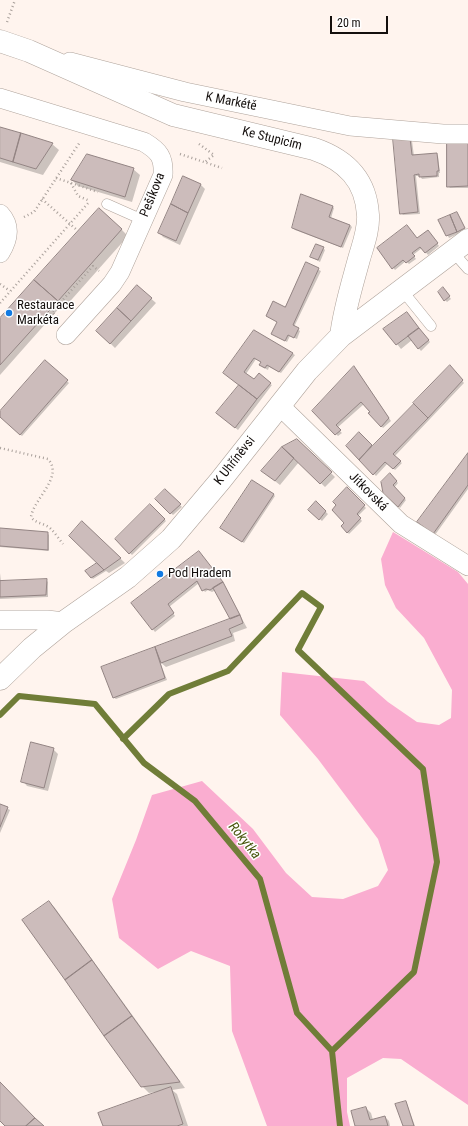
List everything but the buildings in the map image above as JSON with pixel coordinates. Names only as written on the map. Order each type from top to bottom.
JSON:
[{"type":"street","name":"K Markétě","points":[[3,33],[28,51],[185,92],[350,126],[443,134],[468,134]]},
{"type":"street","name":"Ke Stupicím","points":[[28,51],[173,115],[314,149],[328,154],[348,168],[363,187],[368,216],[366,234],[343,315],[341,336]]},
{"type":"street","name":"Pešíkova","points":[[0,98],[144,142],[160,155],[164,164],[163,175],[120,272],[112,284],[68,332]]},
{"type":"street","points":[[0,253],[7,236],[4,220]]},
{"type":"street","name":"K Uhříněvsi","points":[[0,679],[32,648],[64,622],[128,577],[171,539],[220,481],[307,371],[341,336],[460,246]]},
{"type":"street","name":"Jitkovská","points":[[279,405],[401,524],[468,566]]},
{"type":"street","points":[[0,620],[47,620],[64,622]]},
{"type":"lane","points":[[107,204],[143,220]]},
{"type":"lane","points":[[460,246],[468,269]]},
{"type":"lane","points":[[402,290],[431,326]]},
{"type":"path","points":[[3,33],[15,0]]},
{"type":"path","points":[[4,220],[34,212],[80,141]]},
{"type":"path","points":[[178,153],[222,168]]},
{"type":"path","points":[[56,178],[71,183],[110,196],[107,204],[102,206],[78,196],[71,183]]},
{"type":"path","points":[[42,199],[78,231]]},
{"type":"path","points":[[0,303],[90,201]]},
{"type":"path","points":[[68,332],[52,312],[93,266],[101,273]]},
{"type":"path","points":[[0,284],[10,291]]},
{"type":"path","points":[[0,448],[48,459],[52,463],[54,467],[53,478],[40,496],[31,517],[34,521],[46,525],[52,529],[63,544]]},
{"type":"shaded area","points":[[393,532],[458,572],[468,584],[468,1105],[401,1059],[383,1058],[347,1078],[347,1112],[350,1126],[267,1126],[232,1031],[230,966],[191,951],[158,969],[119,938],[112,899],[136,840],[152,795],[202,781],[253,829],[286,873],[312,897],[343,899],[378,886],[388,870],[378,839],[318,759],[280,715],[282,672],[364,681],[388,702],[417,722],[439,725],[451,718],[452,690],[424,638],[396,608],[385,585],[381,559]]},
{"type":"waterway","points":[[123,739],[169,694],[228,671],[302,593],[321,607],[298,650],[423,769],[437,862],[414,972],[332,1051]]},
{"type":"waterway","name":"Rokytka","points":[[0,715],[19,696],[95,704],[144,763],[195,801],[260,879],[297,1013],[332,1051],[340,1126]]},
{"type":"place","name":"Restaurace Markéta","points":[[9,313]]},
{"type":"place","name":"Pod Hradem","points":[[160,574]]}]
